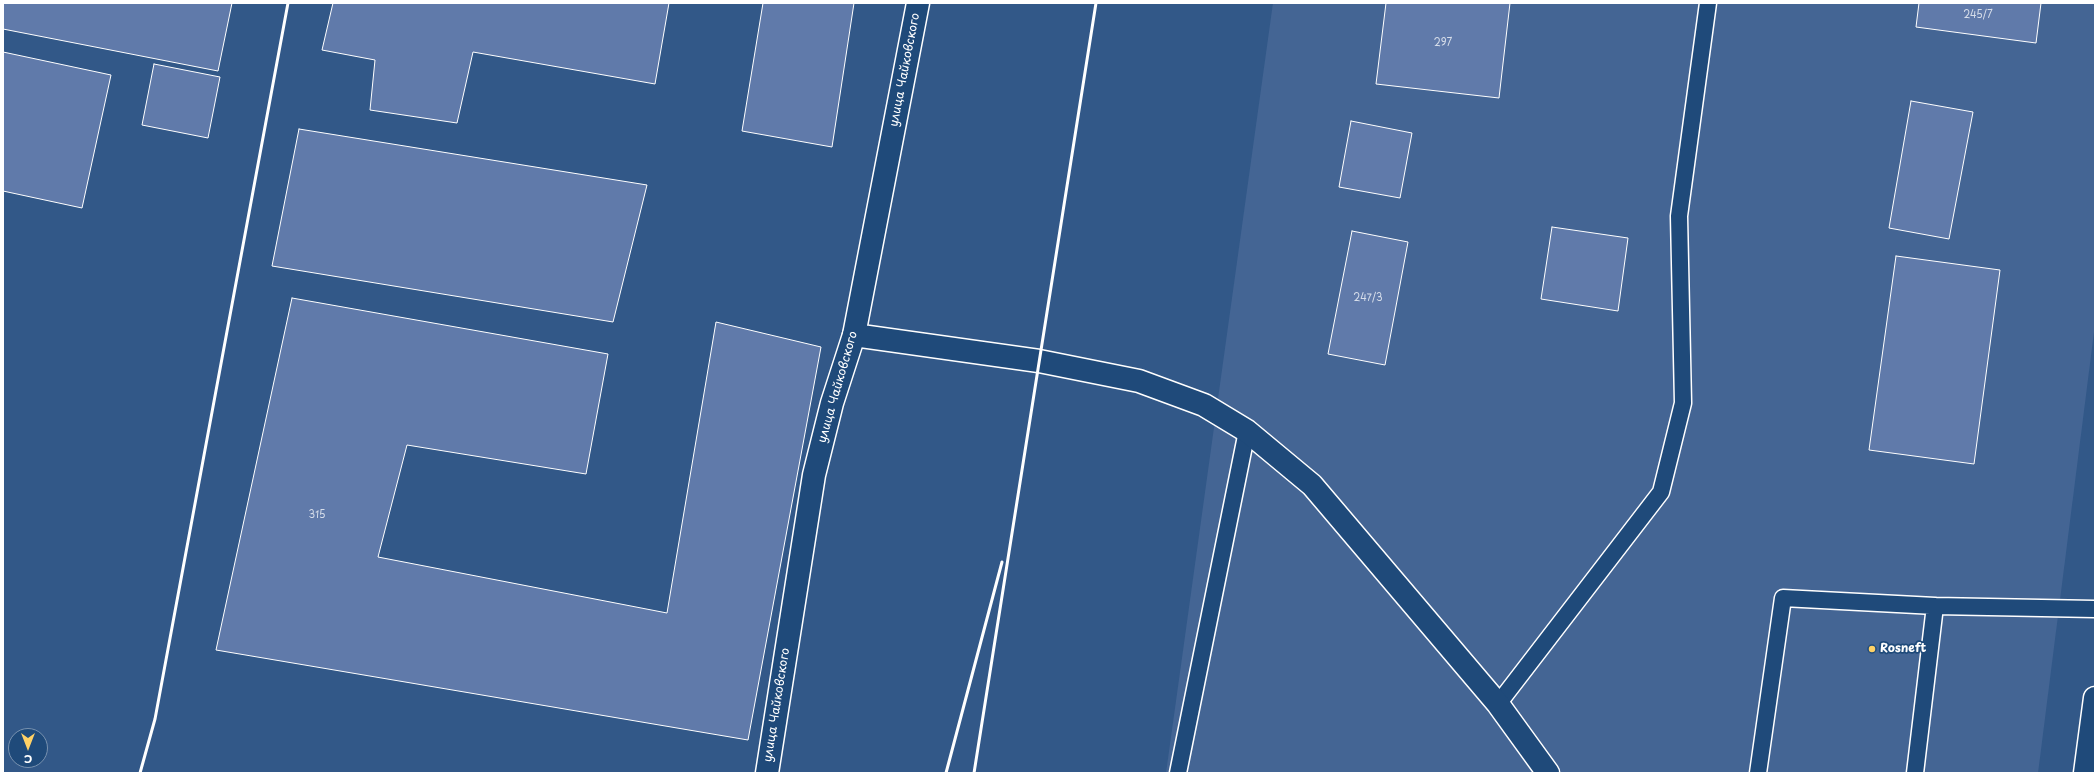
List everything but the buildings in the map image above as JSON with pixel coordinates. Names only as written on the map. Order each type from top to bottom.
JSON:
[{"type":"street","name":"улица Чайковского","points":[[767,773],[814,475],[832,403],[854,335],[918,3]]},
{"type":"street","points":[[854,335],[1039,361],[1139,381],[1204,405],[1247,431],[1312,485],[1498,704],[1548,773]]},
{"type":"street","points":[[2085,773],[2095,698]]},
{"type":"lane","points":[[1498,704],[1661,492],[1683,403],[1679,216],[1708,3]]},
{"type":"lane","points":[[1178,773],[1247,431]]},
{"type":"lane","points":[[1758,773],[1783,598],[1935,606],[2095,609]]},
{"type":"lane","points":[[1915,773],[1935,606]]},
{"type":"shaded area","points":[[1273,3],[2095,3],[2095,324],[2038,773],[1166,773]]},
{"type":"railway","points":[[140,773],[155,719],[288,3]]},
{"type":"railway","points":[[974,773],[1096,3]]},
{"type":"railway","points":[[946,773],[1002,562]]},
{"type":"place","name":"Rosneft","points":[[1872,649]]}]
